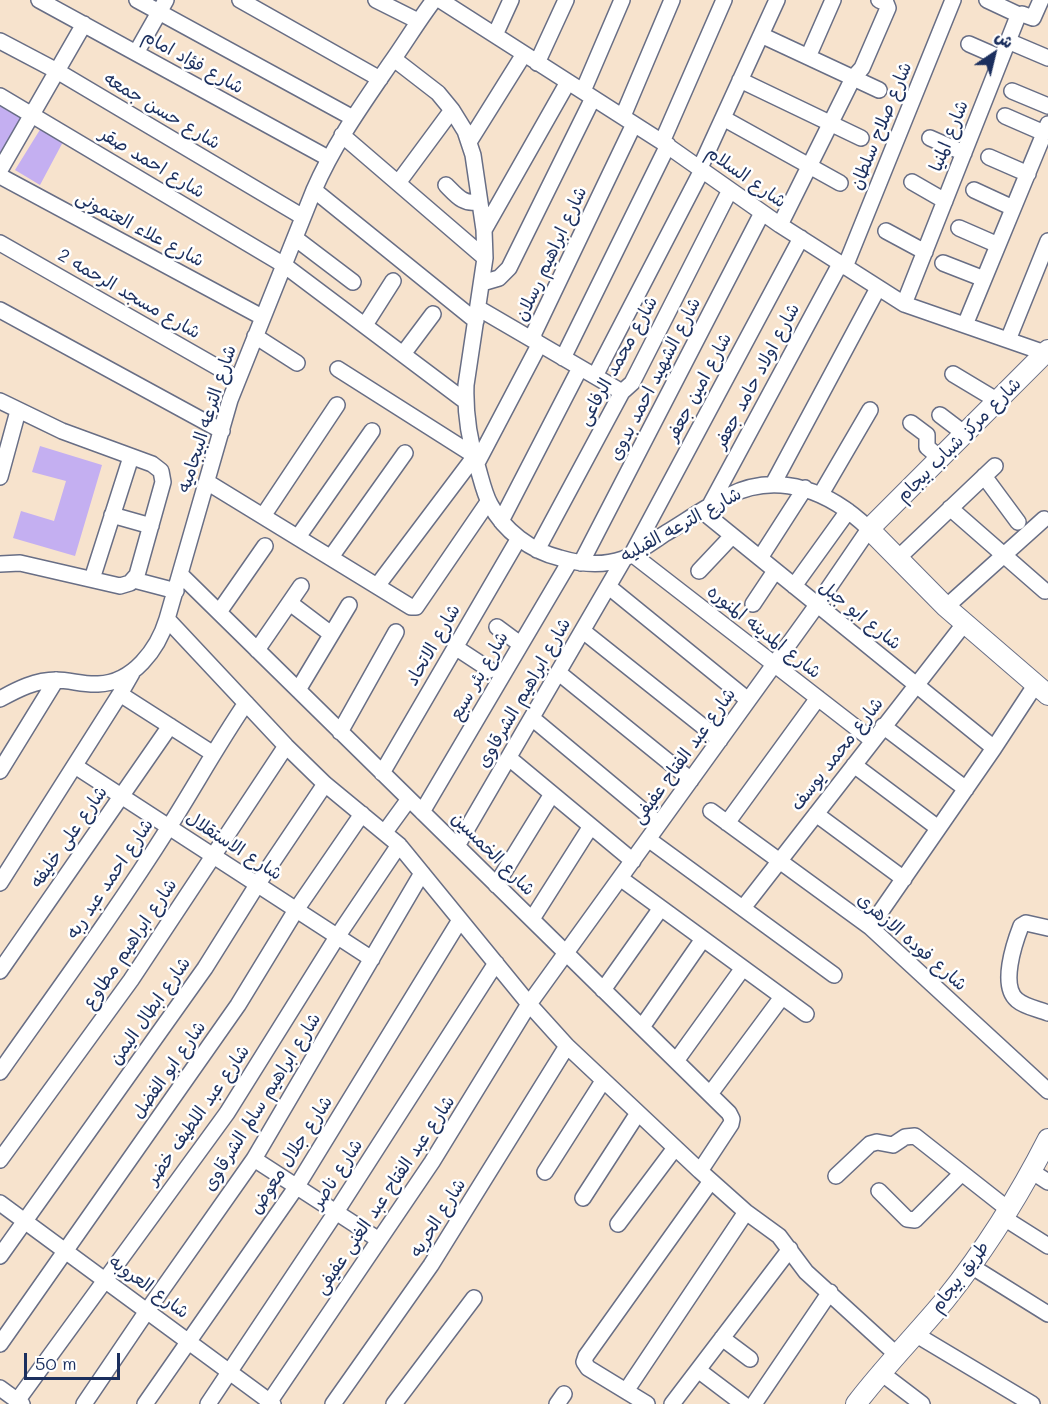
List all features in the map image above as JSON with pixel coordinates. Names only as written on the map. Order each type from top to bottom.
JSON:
[{"type":"main road","name":"شارع مركز شباب بيجام","points":[[869,529],[1047,352]]},
{"type":"main road","name":"شارع الترعه القبليه","points":[[869,529],[964,624],[1045,691]]},
{"type":"main road","name":"طريق بيجام","points":[[856,1404],[880,1372],[915,1334],[971,1266],[1006,1214],[1048,1138]]},
{"type":"street","name":"شارع فؤاد امام","points":[[39,0],[328,158]]},
{"type":"street","points":[[137,0],[163,6],[353,118]]},
{"type":"street","points":[[240,0],[380,79]]},
{"type":"street","points":[[376,0],[418,21]]},
{"type":"street","name":"شارع الترعه البيجاميه","points":[[0,699],[32,683],[56,680],[98,684],[119,679],[133,670],[153,650],[176,591],[238,379],[314,190],[328,158],[342,135],[434,0]]},
{"type":"street","name":"شارع السلام","points":[[440,0],[665,144],[762,213],[904,304],[1047,352]]},
{"type":"street","points":[[495,35],[511,0]]},
{"type":"street","points":[[469,142],[530,58],[566,0]]},
{"type":"street","points":[[482,284],[499,278],[509,268],[588,94],[622,0]]},
{"type":"street","points":[[628,120],[672,0]]},
{"type":"street","points":[[563,358],[665,144],[724,0]]},
{"type":"street","points":[[808,57],[833,0]]},
{"type":"street","name":"شارع صلاح سلطان","points":[[842,265],[953,0]]},
{"type":"street","points":[[595,376],[701,169],[775,1]]},
{"type":"street","points":[[993,1],[1019,15],[1033,18],[1042,8]]},
{"type":"street","points":[[780,225],[853,78],[862,68],[884,5]]},
{"type":"street","points":[[136,53],[163,6]]},
{"type":"street","name":"شارع المنيا","points":[[904,304],[1019,15]]},
{"type":"street","points":[[0,170],[84,24]]},
{"type":"street","points":[[761,35],[879,90]]},
{"type":"street","name":"شارع حسن جمعه","points":[[0,41],[57,71],[303,217]]},
{"type":"street","points":[[1008,41],[1048,58]]},
{"type":"street","points":[[969,44],[1001,58]]},
{"type":"street","name":"شارع الترعه القبليه","points":[[394,59],[438,93],[452,110],[469,142],[484,230],[485,258],[465,401],[468,429],[488,502],[501,521],[519,538],[537,550],[576,562],[628,556],[729,495],[773,484],[805,488],[821,494],[848,511],[869,529]]},
{"type":"street","points":[[740,80],[861,138]]},
{"type":"street","points":[[484,230],[568,82]]},
{"type":"street","points":[[1012,91],[1048,106]]},
{"type":"street","name":"شارع احمد صقر","points":[[0,96],[284,264],[465,401]]},
{"type":"street","points":[[398,183],[452,110]]},
{"type":"street","points":[[965,325],[1046,128],[1005,116]]},
{"type":"street","points":[[723,118],[840,183]]},
{"type":"street","name":"شارع ابراهيم رسلان","points":[[377,586],[476,460],[538,347],[533,335],[628,120]]},
{"type":"street","points":[[342,135],[485,258]]},
{"type":"street","points":[[930,138],[964,153]]},
{"type":"street","points":[[989,157],[1028,174]]},
{"type":"street","name":"شارع علاء العتمونى","points":[[0,176],[262,317]]},
{"type":"street","points":[[912,182],[945,201]]},
{"type":"street","points":[[446,185],[463,201],[471,203],[479,201]]},
{"type":"street","name":"شارع محمد الرفاعى","points":[[537,550],[622,392],[632,383],[730,189]]},
{"type":"street","points":[[314,190],[477,314],[537,342],[622,392]]},
{"type":"street","points":[[974,190],[1013,208]]},
{"type":"street","name":"شارع الشهيد احمد بدوى","points":[[576,562],[762,213]]},
{"type":"street","points":[[959,228],[998,245]]},
{"type":"street","points":[[886,231],[925,252]]},
{"type":"street","points":[[294,238],[353,282]]},
{"type":"street","name":"شارع امين جعفر","points":[[628,556],[801,238]]},
{"type":"street","points":[[1008,340],[1048,241]]},
{"type":"street","name":"شارع مسجد الرحمه 2","points":[[0,243],[238,379]]},
{"type":"street","points":[[944,263],[984,279]]},
{"type":"street","name":"شارع اولاد حامد جعفر","points":[[706,509],[842,265]]},
{"type":"street","points":[[365,325],[393,281]]},
{"type":"street","points":[[773,484],[878,288]]},
{"type":"street","points":[[0,309],[222,431]]},
{"type":"street","points":[[403,354],[433,314]]},
{"type":"street","points":[[255,336],[297,363]]},
{"type":"street","points":[[501,521],[580,368]]},
{"type":"street","points":[[338,369],[476,460]]},
{"type":"street","points":[[952,374],[998,401]]},
{"type":"street","points":[[0,401],[62,432],[152,464],[161,471],[163,477],[151,526],[134,580],[130,583],[120,586],[20,563],[0,564]]},
{"type":"street","points":[[263,516],[338,405]]},
{"type":"street","points":[[821,494],[870,410]]},
{"type":"street","points":[[0,477],[18,411]]},
{"type":"street","points":[[940,416],[965,434]]},
{"type":"street","points":[[911,423],[927,435],[927,447],[941,459]]},
{"type":"street","points":[[298,537],[372,431]]},
{"type":"street","points":[[331,557],[405,453]]},
{"type":"street","points":[[92,579],[131,457]]},
{"type":"street","points":[[897,559],[989,471],[1018,522]]},
{"type":"street","points":[[207,482],[411,607],[416,607],[419,603],[488,502]]},
{"type":"street","points":[[759,558],[805,488]]},
{"type":"street","points":[[950,508],[1045,591]]},
{"type":"street","name":"شارع ابو جبل","points":[[706,509],[732,536],[994,748]]},
{"type":"street","points":[[794,586],[848,511]]},
{"type":"street","points":[[112,515],[151,526]]},
{"type":"street","points":[[946,607],[1044,519]]},
{"type":"street","name":"شارع عبد الفتاح عفيفى","points":[[529,1004],[775,664],[869,529]]},
{"type":"street","points":[[699,571],[732,536]]},
{"type":"street","name":"شارع الاتحاد","points":[[382,773],[519,538]]},
{"type":"street","points":[[219,612],[265,546]]},
{"type":"street","name":"شارع ابراهيم الشرقاوى","points":[[457,846],[628,556]]},
{"type":"street","name":"شارع المدينه المنوره","points":[[628,556],[775,664],[872,740]]},
{"type":"street","name":"شارع بئر سبع","points":[[422,812],[520,644],[576,562]]},
{"type":"street","points":[[753,604],[775,571]]},
{"type":"street","name":"شارع الخمسين","points":[[181,574],[729,1113],[732,1122],[705,1176]]},
{"type":"street","points":[[134,580],[176,591]]},
{"type":"street","points":[[257,650],[301,586]]},
{"type":"street","points":[[609,586],[748,700]]},
{"type":"street","points":[[290,603],[332,634]]},
{"type":"street","points":[[298,690],[349,605]]},
{"type":"street","points":[[167,619],[286,746],[325,784],[399,844],[529,1004],[567,1046],[705,1176],[746,1212],[779,1236],[806,1272],[896,1354]]},
{"type":"street","name":"شارع محمد يوسف","points":[[743,908],[964,624]]},
{"type":"street","points":[[497,627],[520,644]]},
{"type":"street","points":[[583,631],[720,740]]},
{"type":"street","points":[[340,732],[396,632]]},
{"type":"street","points":[[454,647],[490,670]]},
{"type":"street","points":[[0,883],[133,670]]},
{"type":"street","points":[[559,673],[691,780]]},
{"type":"street","points":[[0,771],[56,680]]},
{"type":"street","points":[[870,927],[994,748],[1045,691]]},
{"type":"street","points":[[120,694],[212,753]]},
{"type":"street","points":[[728,823],[818,698]]},
{"type":"street","name":"شارع احمد عبد ربه","points":[[0,1072],[118,904],[169,827],[212,753],[246,703]]},
{"type":"street","points":[[532,718],[659,824]]},
{"type":"street","name":"شارع على خليفه","points":[[0,971],[170,726]]},
{"type":"street","points":[[883,726],[966,789]]},
{"type":"street","name":"شارع ابراهيم مطاوع","points":[[0,1160],[131,980],[286,746]]},
{"type":"street","points":[[509,758],[633,861]]},
{"type":"street","points":[[855,765],[938,828]]},
{"type":"street","name":"شارع الاستقلال","points":[[75,766],[372,959]]},
{"type":"street","name":"شارع ابطال اليمن","points":[[0,1256],[205,968],[325,784]]},
{"type":"street","points":[[496,885],[552,794]]},
{"type":"street","points":[[385,832],[409,799]]},
{"type":"street","name":"شارع فوده الازهرى","points":[[711,812],[870,927],[1048,1091]]},
{"type":"street","name":"شارع ابو الفضل","points":[[0,1344],[237,1005],[296,910],[362,814]]},
{"type":"street","points":[[816,814],[904,879]]},
{"type":"street","points":[[532,919],[591,826]]},
{"type":"street","points":[[648,839],[834,975]]},
{"type":"street","name":"شارع عبد اللطيف خضر","points":[[11,1398],[105,1279],[227,1113],[337,937],[399,844]]},
{"type":"street","name":"شارع ابراهيم سالم الشرقاوى","points":[[84,1404],[254,1159],[422,873]]},
{"type":"street","points":[[620,878],[806,1014]]},
{"type":"street","points":[[603,990],[661,908]]},
{"type":"street","name":"شارع جلال معوض","points":[[145,1404],[297,1186],[460,920]]},
{"type":"street","points":[[1048,928],[1029,923],[1023,924],[1008,981],[1011,993],[1017,1000],[1048,1013]]},
{"type":"street","points":[[642,1027],[702,939]]},
{"type":"street","name":"شارع ناصر","points":[[208,1404],[336,1212],[495,963]]},
{"type":"street","points":[[676,1061],[743,968]]},
{"type":"street","points":[[710,1094],[782,997]]},
{"type":"street","name":"شارع عبد الفتاح عبد الغنى عفيفى","points":[[270,1403],[482,1084],[529,1004]]},
{"type":"street","name":"شارع الحريه","points":[[333,1404],[431,1265],[567,1046]]},
{"type":"street","points":[[545,1172],[603,1080]]},
{"type":"street","points":[[583,1198],[638,1113]]},
{"type":"street","points":[[836,1176],[870,1144],[877,1142],[886,1146],[893,1145],[905,1137],[918,1137],[962,1173],[1006,1214],[1048,1246]]},
{"type":"street","points":[[618,1224],[675,1148]]},
{"type":"street","points":[[254,1159],[379,1240]]},
{"type":"street","points":[[1031,1171],[1048,1182]]},
{"type":"street","points":[[879,1191],[907,1219],[915,1220],[962,1173]]},
{"type":"street","points":[[647,1404],[588,1368],[584,1362],[705,1176]]},
{"type":"street","name":"شارع العروبه","points":[[0,1203],[231,1371],[270,1403]]},
{"type":"street","points":[[626,1391],[746,1212]]},
{"type":"street","points":[[672,1404],[790,1249]]},
{"type":"street","points":[[971,1266],[1048,1314]]},
{"type":"street","points":[[754,1404],[830,1292]]},
{"type":"street","points":[[394,1404],[474,1298]]},
{"type":"street","points":[[915,1334],[1032,1404]]},
{"type":"street","points":[[722,1338],[750,1359]]},
{"type":"street","points":[[698,1370],[743,1404]]},
{"type":"street","points":[[880,1372],[922,1404]]},
{"type":"building","points":[[0,103],[26,118],[0,159]]},
{"type":"building","points":[[41,128],[64,140],[40,185],[15,170]]},
{"type":"building","points":[[40,446],[102,465],[75,556],[13,538],[21,511],[54,521],[66,481],[32,472]]}]
